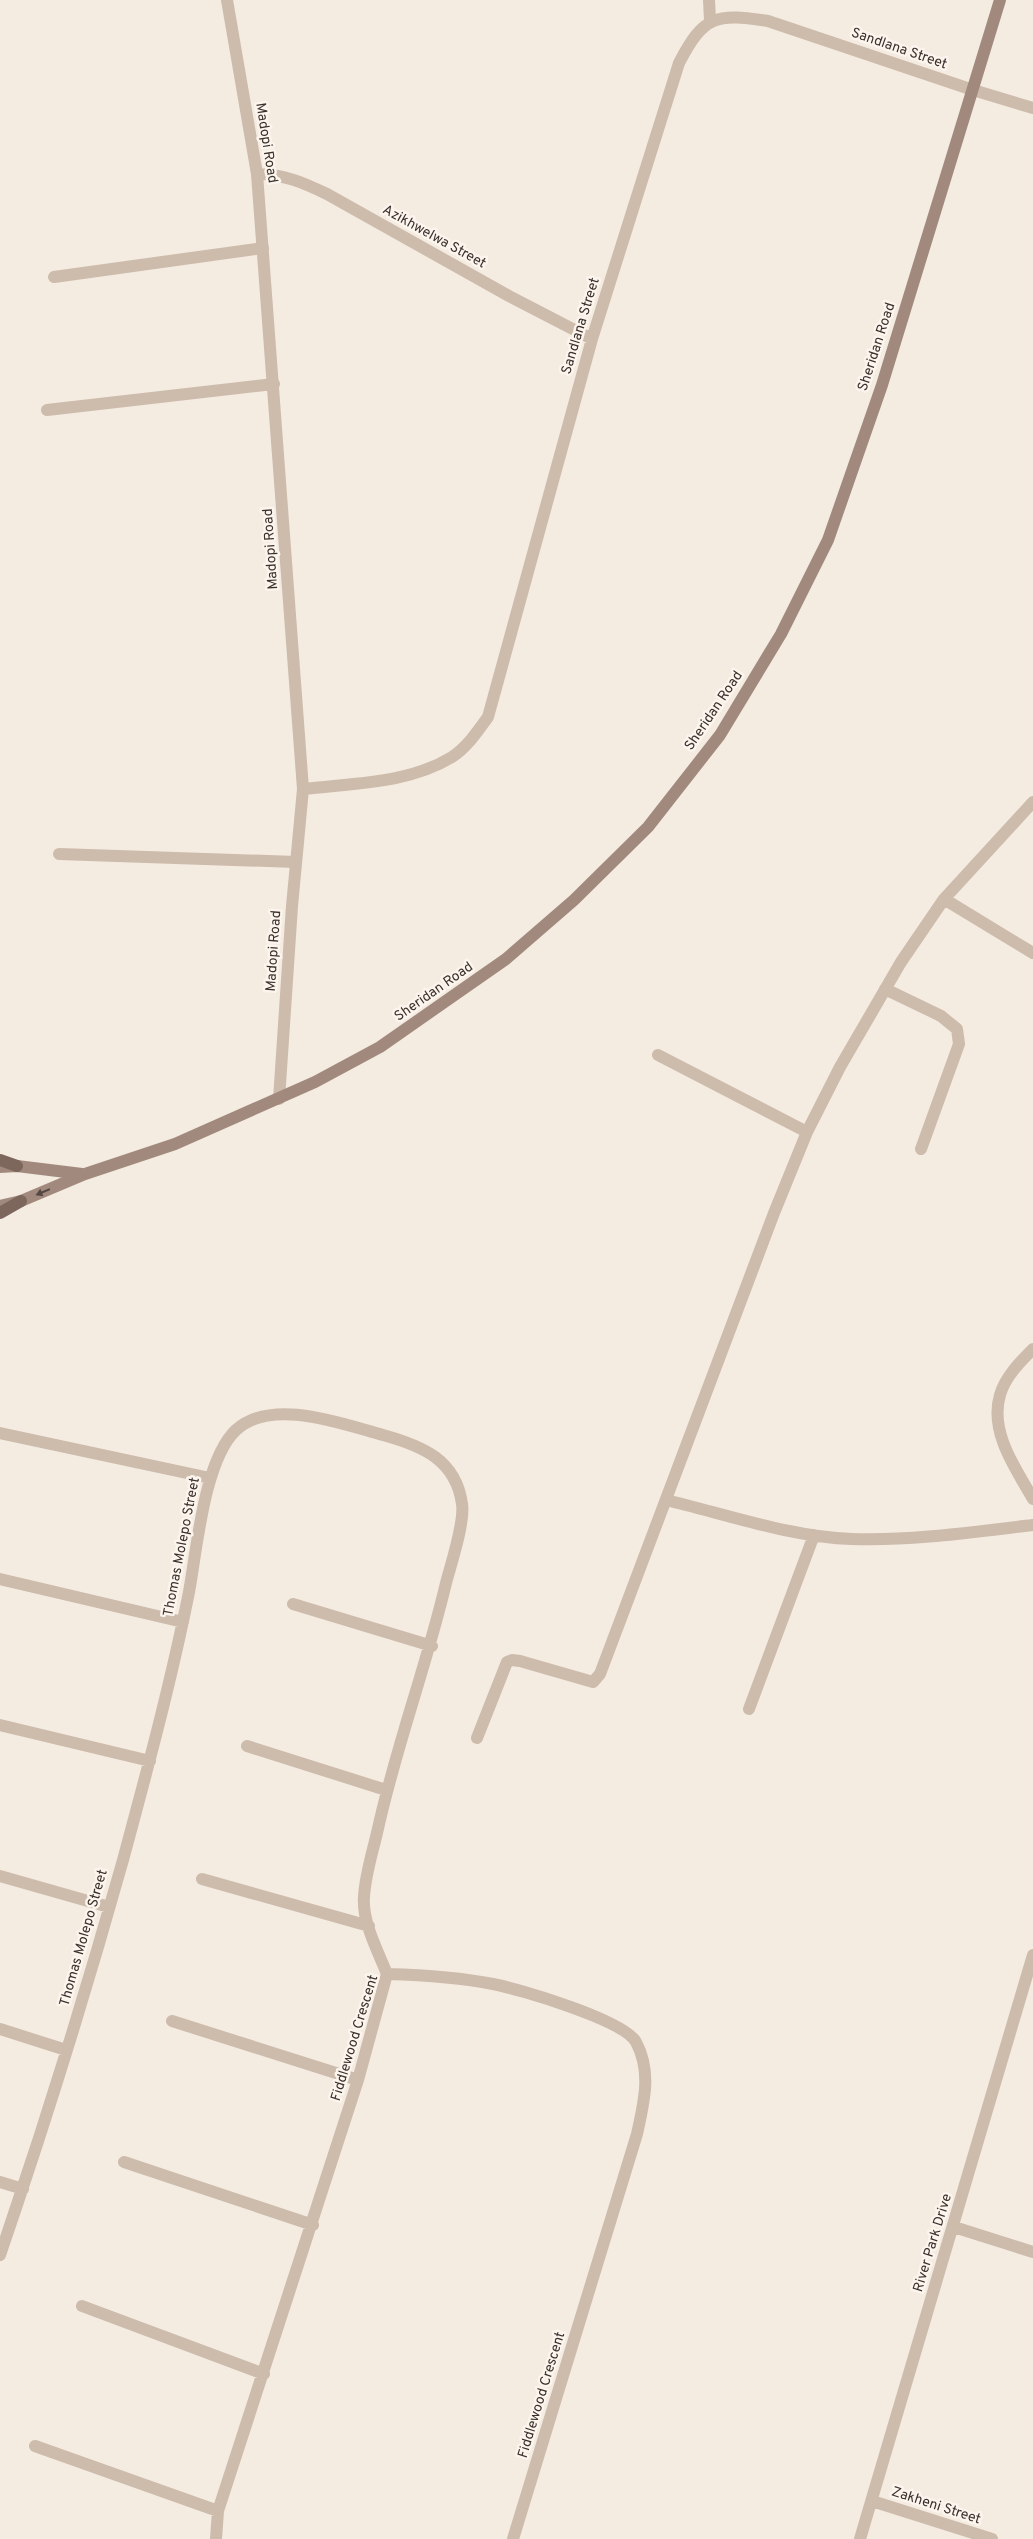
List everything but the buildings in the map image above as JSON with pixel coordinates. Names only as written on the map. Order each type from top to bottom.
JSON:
[{"type":"main road","points":[[0,1160],[17,1166]]},
{"type":"main road","points":[[0,1213],[20,1201]]},
{"type":"street","name":"Madopi Road","points":[[228,0],[258,174],[303,788],[279,1098]]},
{"type":"street","points":[[709,0],[710,20]]},
{"type":"street","name":"Sheridan Road","points":[[0,1206],[20,1201],[85,1174],[175,1144],[315,1082],[380,1047],[506,959],[574,900],[648,827],[720,735],[781,634],[828,540],[882,385],[1000,0]]},
{"type":"street","name":"Sandlana Street","points":[[303,788],[399,779],[427,769],[453,756],[473,738],[488,717],[592,339],[679,63],[693,37],[710,20],[736,16],[768,21],[973,90]]},
{"type":"street","points":[[973,90],[1033,108]]},
{"type":"street","name":"Azikhwelwa Street","points":[[258,174],[283,176],[327,194],[509,296],[592,339]]},
{"type":"street","points":[[54,277],[263,248]]},
{"type":"street","points":[[47,410],[274,384]]},
{"type":"street","points":[[477,1738],[507,1662],[512,1660],[520,1661],[593,1682],[600,1674],[774,1212],[807,1132],[840,1067],[885,989],[944,899],[1033,802]]},
{"type":"street","points":[[59,854],[296,862]]},
{"type":"street","points":[[944,899],[1033,953]]},
{"type":"street","points":[[885,989],[941,1016],[957,1029],[959,1044],[920,1149]]},
{"type":"street","points":[[658,1055],[807,1132]]},
{"type":"street","name":"Sheridan Road","points":[[0,1167],[17,1166],[85,1174]]},
{"type":"street","points":[[1033,1349],[1014,1369],[999,1396],[998,1426],[1010,1460],[1033,1499]]},
{"type":"street","name":"Thomas Molepo Street","points":[[0,2255],[23,2189],[66,2050],[150,1761],[183,1622],[210,1478],[234,1432],[254,1418],[275,1414],[317,1418],[391,1437],[428,1452],[448,1467],[458,1484],[464,1510],[432,1646],[386,1790],[363,1900],[369,1926],[387,1974]]},
{"type":"street","points":[[0,1433],[210,1478]]},
{"type":"street","points":[[666,1500],[814,1535],[851,1539],[908,1538],[1033,1526]]},
{"type":"street","points":[[750,1709],[814,1535]]},
{"type":"street","points":[[0,1580],[183,1622]]},
{"type":"street","points":[[294,1604],[432,1646]]},
{"type":"street","points":[[0,1725],[150,1761]]},
{"type":"street","points":[[247,1746],[386,1790]]},
{"type":"street","points":[[0,1876],[109,1907]]},
{"type":"street","points":[[202,1879],[369,1926]]},
{"type":"street","name":"River Park Drive","points":[[860,2539],[954,2227],[1033,1955]]},
{"type":"street","name":"Fiddlewood Crescent","points":[[216,2539],[218,2511],[313,2225],[358,2080],[387,1974],[431,1976],[494,1984],[588,2013],[618,2027],[635,2039],[645,2063],[646,2093],[637,2134],[513,2539]]},
{"type":"street","points":[[172,2021],[358,2080]]},
{"type":"street","points":[[0,2029],[66,2050]]},
{"type":"street","points":[[124,2162],[313,2225]]},
{"type":"street","points":[[0,2182],[23,2189]]},
{"type":"street","points":[[954,2227],[1033,2252]]},
{"type":"street","points":[[82,2306],[264,2374]]},
{"type":"street","points":[[35,2446],[218,2511]]},
{"type":"street","name":"Zakheni Street","points":[[872,2501],[992,2539]]}]
